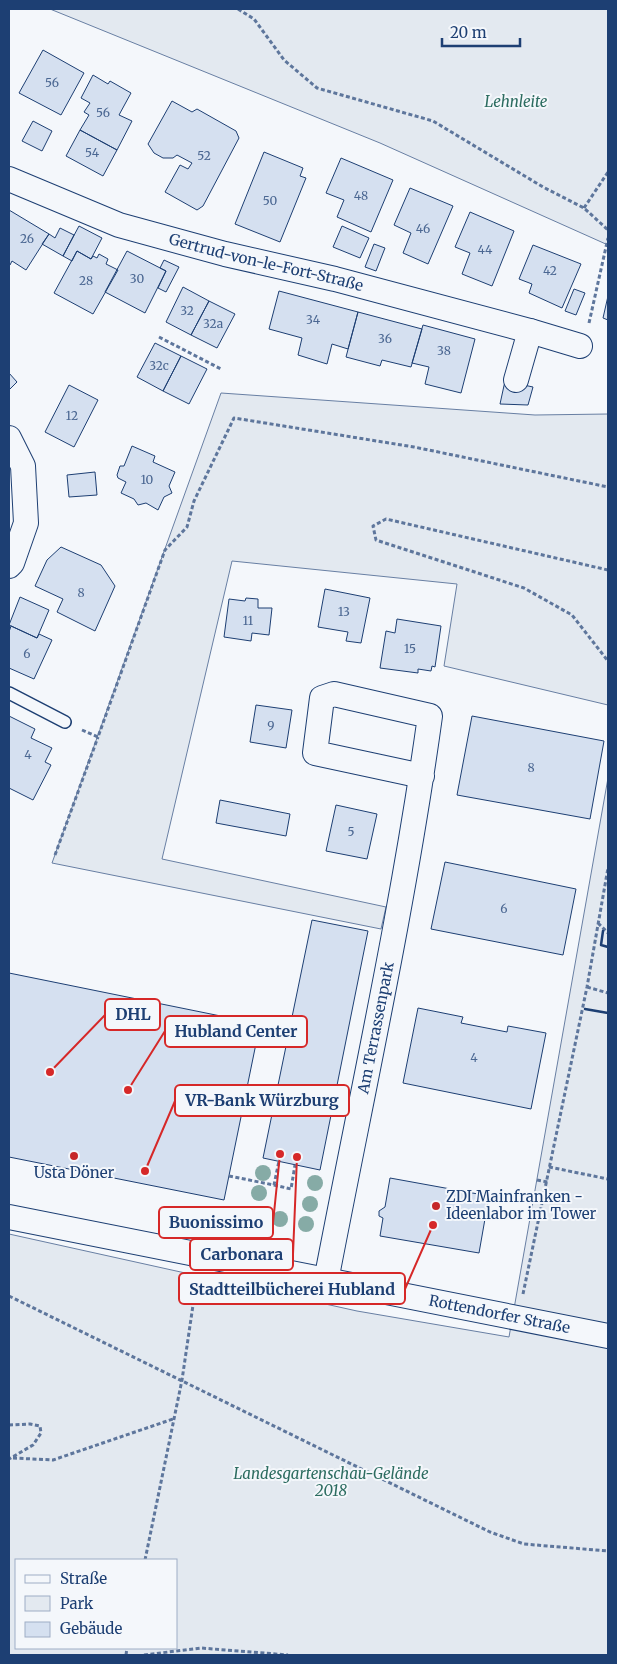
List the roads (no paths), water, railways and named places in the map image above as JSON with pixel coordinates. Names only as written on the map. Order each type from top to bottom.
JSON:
[{"type":"street","name":"Gertrud-von-le-Fort-Straße","points":[[9,179],[119,225],[162,238],[335,279],[580,346]]},
{"type":"street","points":[[516,380],[530,331]]},
{"type":"street","points":[[9,438],[23,466],[26,523],[12,563],[9,566]]},
{"type":"street","name":"Am Terrassenpark","points":[[326,1281],[385,980],[422,776],[430,716],[334,694],[322,698],[315,753],[422,776]]},
{"type":"street","name":"Rottendorfer Straße","points":[[9,1217],[608,1336]]},
{"type":"lane","points":[[9,693],[66,722]]},
{"type":"place","name":"DHL","points":[[50,1072]]},
{"type":"place","name":"Hubland Center","points":[[128,1090]]},
{"type":"place","name":"Buonissimo","points":[[280,1154]]},
{"type":"place","name":"Usta Döner","points":[[74,1156]]},
{"type":"place","name":"Carbonara","points":[[297,1157]]},
{"type":"place","name":"VR-Bank Würzburg","points":[[145,1171]]},
{"type":"place","name":"ZDI Mainfranken - Ideenlabor im Tower","points":[[436,1206]]},
{"type":"place","name":"Stadtteilbücherei Hubland","points":[[433,1225]]},
{"type":"park label","name":"Lehnleite","points":[[516,102]]},
{"type":"park label","name":"Landesgartenschau-Gelände 2018","points":[[331,1482]]}]
